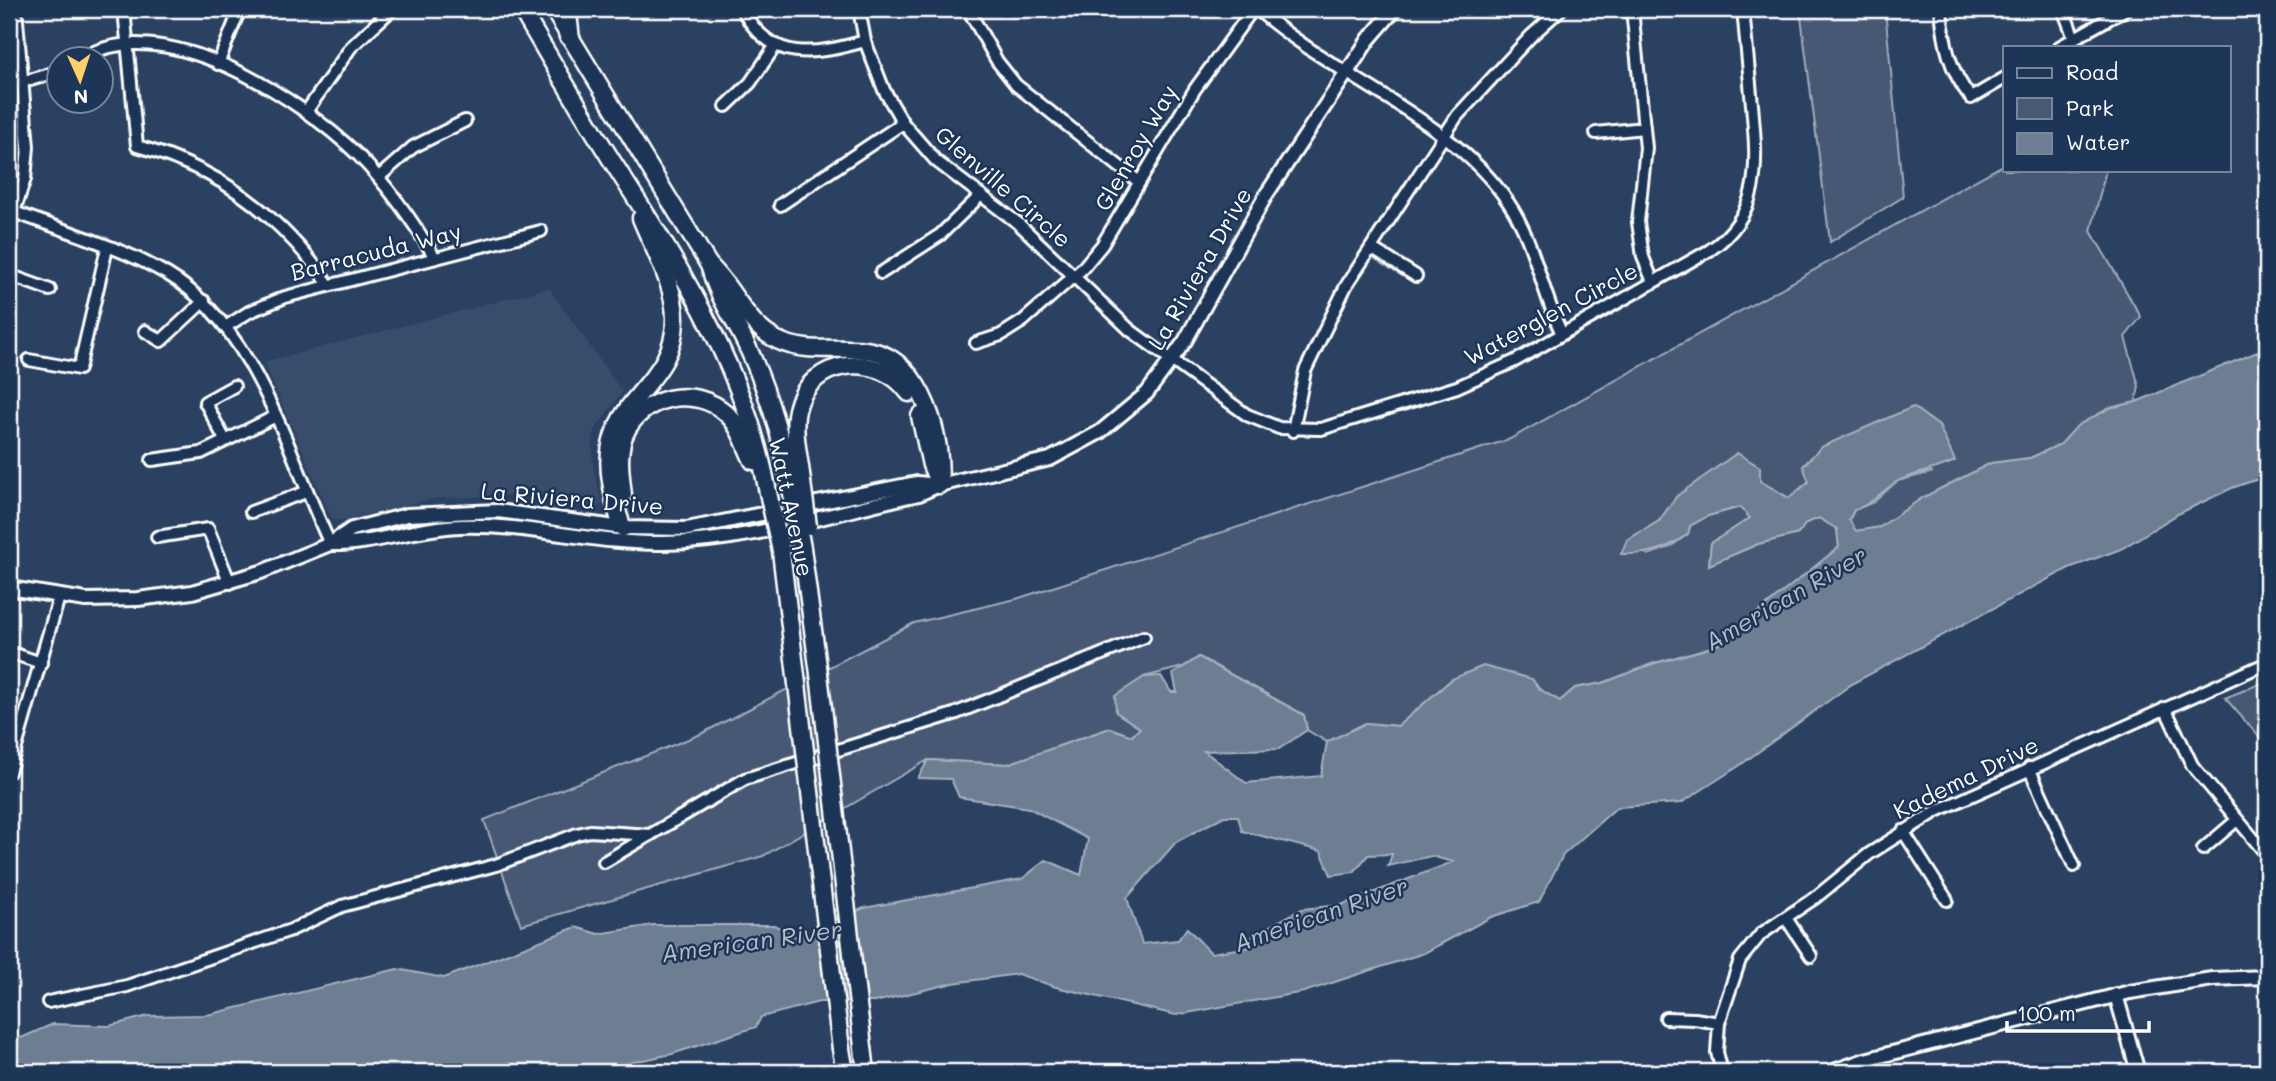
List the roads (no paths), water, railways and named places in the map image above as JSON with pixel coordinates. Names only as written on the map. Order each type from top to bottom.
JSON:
[{"type":"highway","points":[[566,9],[569,35]]},
{"type":"main road","name":"Watt Avenue","points":[[521,9],[628,186],[652,219],[712,332],[761,456],[781,551],[843,1072]]},
{"type":"main road","name":"Watt Avenue","points":[[553,9],[709,265],[715,287],[741,334],[757,373],[796,482]]},
{"type":"main road","points":[[623,528],[616,513],[608,448],[621,416],[662,365],[672,341],[675,319],[664,276],[628,186]]},
{"type":"main road","points":[[709,265],[727,281],[756,324],[776,340],[799,348],[873,351],[893,359],[917,386],[927,409],[942,463],[939,485]]},
{"type":"main road","points":[[866,1072],[806,547],[796,482],[797,411],[811,383],[825,373],[851,365],[874,367],[903,384],[921,416],[931,465],[939,485]]},
{"type":"main road","points":[[623,528],[625,513],[620,451],[633,421],[659,401],[678,397],[703,400],[720,408],[741,435],[767,488]]},
{"type":"street","points":[[9,228],[11,211],[25,179],[27,155],[16,9]]},
{"type":"street","points":[[124,9],[125,43],[137,146],[196,167],[254,203],[288,233],[329,285]]},
{"type":"street","points":[[218,64],[240,9]]},
{"type":"street","points":[[742,9],[754,27],[776,45],[812,54],[865,41]]},
{"type":"street","name":"Glenville Circle","points":[[859,9],[865,41],[884,90],[903,123],[936,161],[1019,224],[1130,330],[1172,362]]},
{"type":"street","points":[[968,9],[997,61],[1017,85],[1139,182]]},
{"type":"street","points":[[1255,9],[1294,39],[1443,136],[1487,174],[1510,205],[1530,246],[1542,286],[1562,334]]},
{"type":"street","name":"Glenroy Way","points":[[976,343],[1012,329],[1073,276],[1102,246],[1195,89],[1255,9]]},
{"type":"street","name":"La Riviera Drive","points":[[330,544],[354,544],[412,531],[460,526],[500,526],[624,542],[686,543],[731,538],[919,494],[939,485],[1036,464],[1076,447],[1124,415],[1172,362],[1266,195],[1346,73],[1395,9]]},
{"type":"street","points":[[1293,431],[1301,385],[1313,351],[1334,309],[1371,247],[1443,136],[1470,101],[1531,36],[1561,9]]},
{"type":"street","points":[[1632,9],[1646,162],[1638,222],[1643,257],[1653,282]]},
{"type":"street","name":"Waterglen Circle","points":[[1172,362],[1253,419],[1293,431],[1321,429],[1427,398],[1486,375],[1716,246],[1736,226],[1750,202],[1757,161],[1743,9]]},
{"type":"street","points":[[1941,9],[1947,56],[1958,81],[1971,98],[2003,79]]},
{"type":"street","points":[[2063,9],[2074,38]]},
{"type":"street","points":[[2061,46],[2126,9]]},
{"type":"street","points":[[306,112],[351,47],[389,12]]},
{"type":"street","points":[[108,46],[125,43],[163,46],[218,64],[260,84],[306,112],[350,148],[379,177],[415,224],[435,258]]},
{"type":"street","points":[[726,106],[750,83],[776,45]]},
{"type":"street","points":[[9,81],[23,81],[46,75]]},
{"type":"street","points":[[379,177],[413,147],[465,121]]},
{"type":"street","points":[[780,205],[903,123]]},
{"type":"street","points":[[1596,133],[1644,128]]},
{"type":"street","points":[[881,273],[940,235],[981,195]]},
{"type":"street","points":[[11,211],[167,274],[204,301],[228,326],[248,359],[330,544]]},
{"type":"street","name":"Barracuda Way","points":[[228,326],[267,303],[541,231]]},
{"type":"street","points":[[1371,247],[1416,276]]},
{"type":"street","points":[[29,360],[79,369],[107,248]]},
{"type":"street","points":[[9,275],[50,290]]},
{"type":"street","points":[[145,331],[161,341],[204,301]]},
{"type":"street","points":[[225,440],[205,402],[234,386]]},
{"type":"street","points":[[152,460],[201,453],[274,417]]},
{"type":"street","name":"La Riviera Drive","points":[[9,588],[59,597],[138,599],[192,592],[230,583],[330,544],[352,529],[393,517],[471,511],[547,516],[623,528],[687,529],[917,483],[939,485]]},
{"type":"street","points":[[251,512],[306,492]]},
{"type":"street","points":[[412,531],[423,521],[456,518],[471,511]]},
{"type":"street","points":[[157,537],[208,529],[230,583]]},
{"type":"street","points":[[9,772],[13,733],[41,663],[59,597]]},
{"type":"street","points":[[604,863],[745,779],[954,714],[1144,637]]},
{"type":"street","points":[[9,652],[41,663]]},
{"type":"street","name":"Kadema Drive","points":[[1722,1072],[1717,1052],[1719,1023],[1743,954],[1756,938],[1903,831],[1963,797],[2267,663]]},
{"type":"street","points":[[2165,708],[2192,765],[2267,855]]},
{"type":"street","points":[[2028,768],[2074,866]]},
{"type":"street","points":[[2203,849],[2237,820]]},
{"type":"street","points":[[48,1002],[127,986],[290,930],[342,906],[486,869],[577,834],[590,831],[650,835]]},
{"type":"street","points":[[1903,831],[1947,900]]},
{"type":"street","points":[[1786,918],[1811,956]]},
{"type":"street","points":[[1831,1072],[1865,1060],[2116,995],[2199,980],[2267,977]]},
{"type":"street","points":[[2116,995],[2138,1072]]},
{"type":"street","points":[[1666,1018],[1695,1018],[1719,1023]]},
{"type":"water","name":"American River","points":[[2267,348],[2267,476],[2232,488],[2178,514],[2121,549],[2069,568],[1853,683],[1739,766],[1681,803],[1617,807],[1563,855],[1539,902],[1491,917],[1424,953],[1304,992],[1176,1015],[1056,987],[1018,974],[953,983],[875,1002],[819,1002],[761,1017],[756,1027],[672,1054],[585,1072],[9,1072],[9,1034],[21,1038],[53,1024],[109,1026],[148,1016],[207,1015],[397,969],[444,978],[576,927],[598,934],[653,925],[774,925],[797,937],[864,908],[1022,879],[1046,860],[1081,875],[1088,839],[1029,808],[959,797],[951,779],[918,778],[928,760],[1008,764],[1110,728],[1132,736],[1140,728],[1116,712],[1115,696],[1144,677],[1161,676],[1171,692],[1177,692],[1173,674],[1199,657],[1304,715],[1307,730],[1279,749],[1204,751],[1246,783],[1321,776],[1327,742],[1366,723],[1398,726],[1452,679],[1483,666],[1532,679],[1539,689],[1560,701],[1575,688],[1603,683],[1652,664],[1716,646],[1839,547],[1837,529],[1819,518],[1806,523],[1798,534],[1758,544],[1709,565],[1711,543],[1750,518],[1740,507],[1708,516],[1690,526],[1688,534],[1664,548],[1640,554],[1621,554],[1627,540],[1659,521],[1677,496],[1737,453],[1760,467],[1760,481],[1789,498],[1809,482],[1803,466],[1821,447],[1913,407],[1939,426],[1955,461],[1901,479],[1867,504],[1854,510],[1849,520],[1856,531],[1880,527],[1922,498],[1991,463],[2030,458],[2061,444],[2078,425],[2110,408],[2136,402]],"holes":[[[1224,816],[1238,816],[1242,831],[1321,851],[1331,875],[1354,872],[1368,855],[1392,854],[1388,866],[1431,856],[1453,862],[1341,905],[1302,909],[1253,935],[1250,947],[1211,953],[1187,928],[1178,940],[1142,944],[1127,898],[1176,842]]]}]
